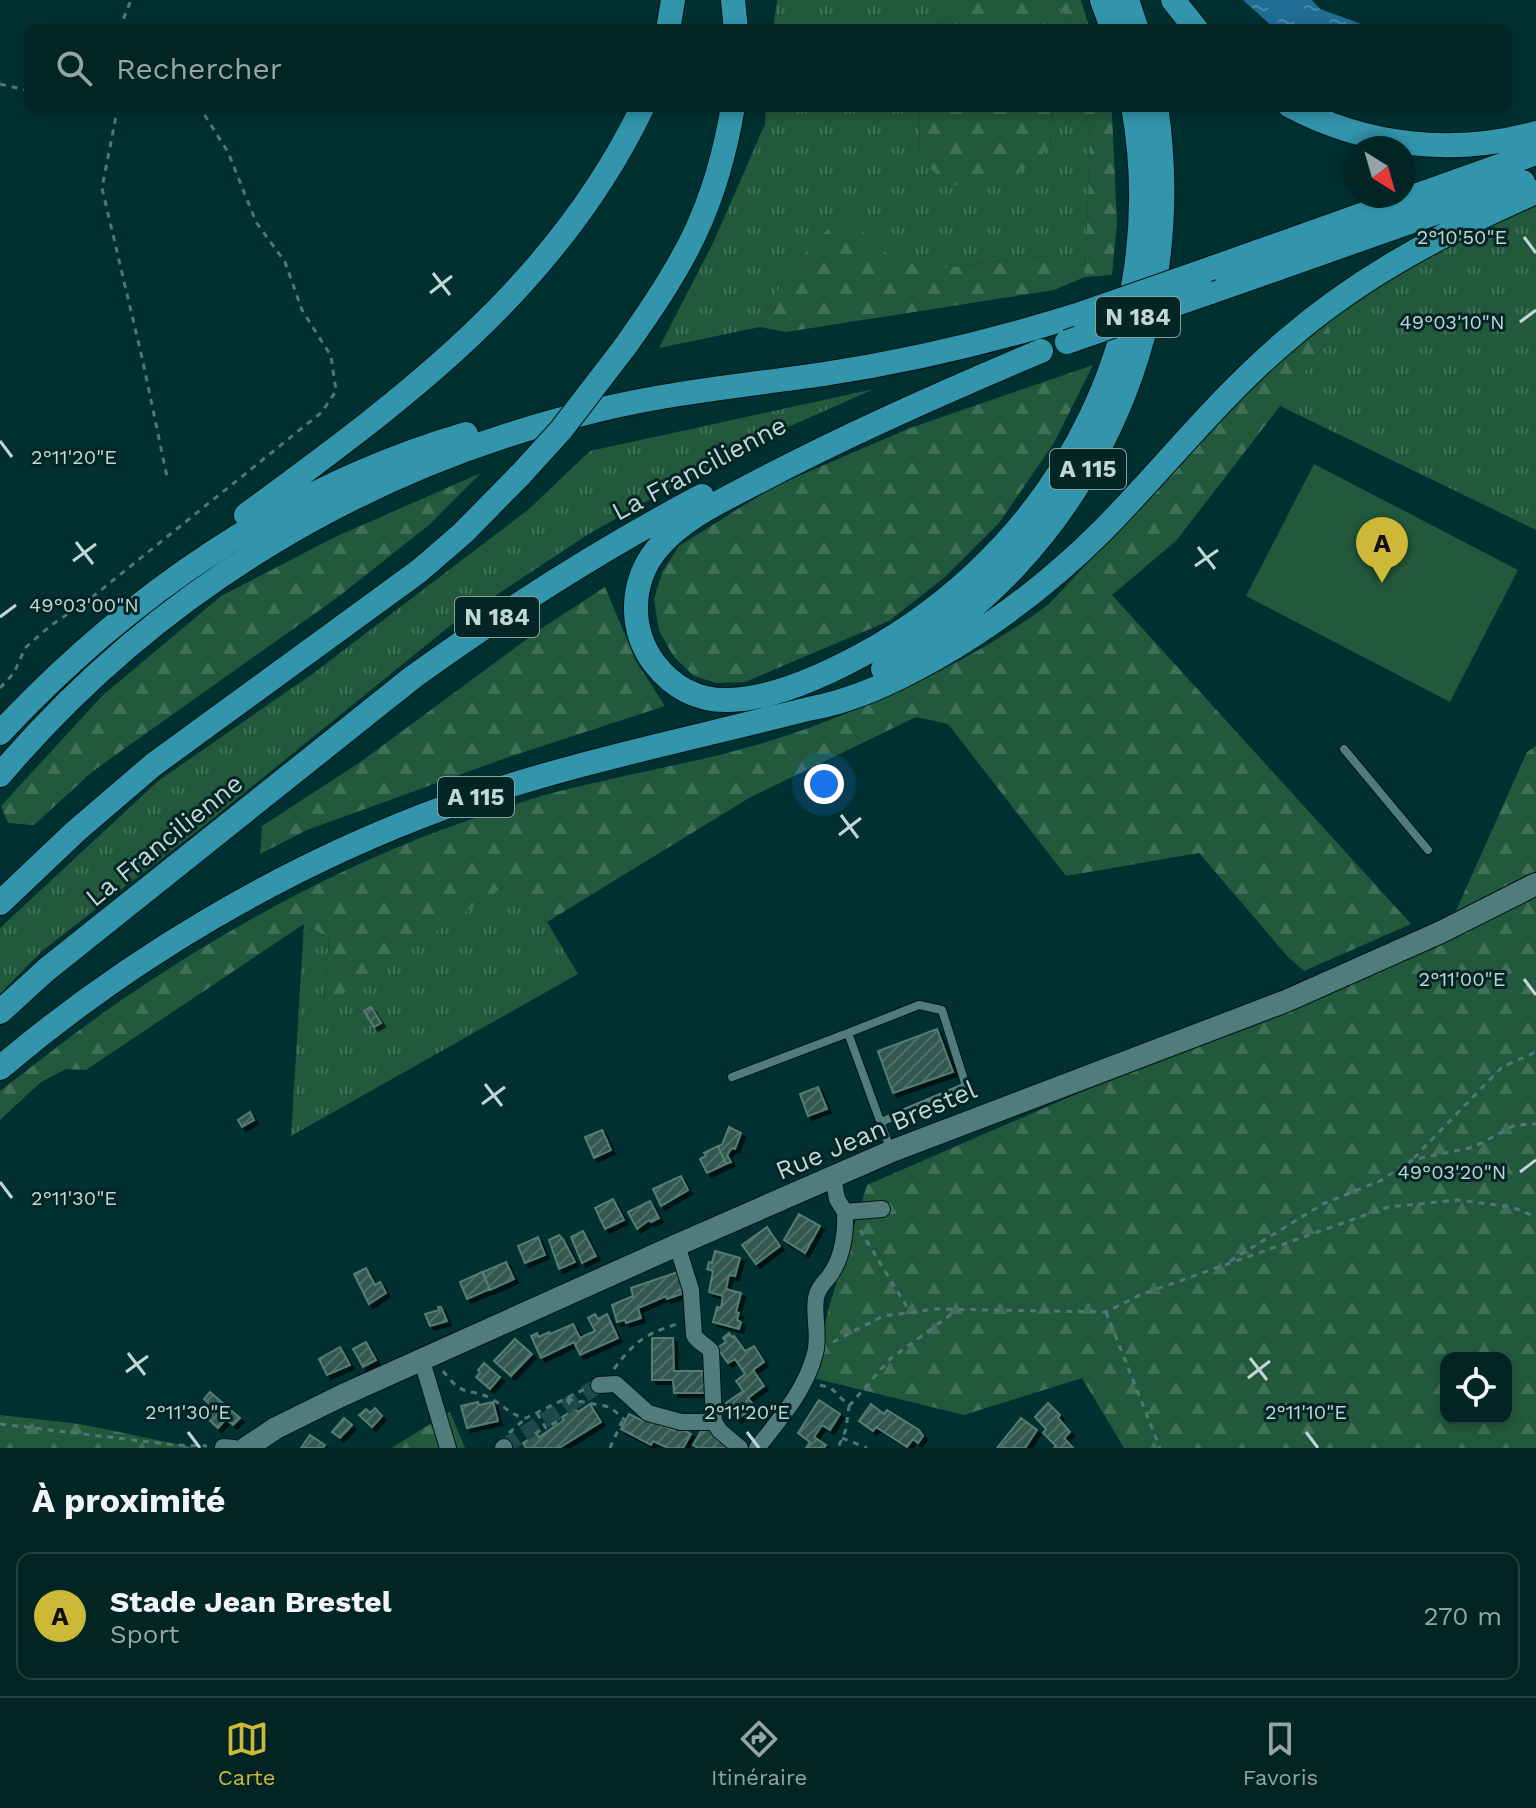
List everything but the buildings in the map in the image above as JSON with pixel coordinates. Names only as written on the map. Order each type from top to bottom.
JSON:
[{"type":"highway","points":[[669,24],[673,0]]},
{"type":"highway","points":[[733,0],[735,24]]},
{"type":"highway","points":[[1102,0],[1111,24]]},
{"type":"highway","points":[[1127,0],[1135,24]]},
{"type":"highway","points":[[1173,0],[1192,24]]},
{"type":"highway","points":[[0,733],[65,666],[238,521],[403,397],[475,334],[536,268],[567,228],[612,163],[640,112]]},
{"type":"highway","points":[[0,903],[76,831],[153,765],[396,589],[463,533],[521,474],[561,430],[624,348],[671,279],[705,215],[722,161],[732,112]]},
{"type":"highway","points":[[1041,351],[931,398],[780,470],[715,504],[669,536],[647,565],[636,599],[638,627],[654,663],[681,688],[706,698],[730,700],[753,697],[806,681],[871,649],[933,610],[967,583],[1022,525],[1079,441],[1103,393],[1122,335],[1140,233],[1140,165],[1134,112]]},
{"type":"highway","name":"A 115","points":[[0,1068],[74,1010],[168,945],[343,849],[447,807],[567,768],[808,709],[821,697],[861,681],[916,650],[985,597],[1050,526],[1095,457],[1131,377],[1151,307],[1158,267],[1163,192],[1156,112]]},
{"type":"highway","points":[[1304,112],[1341,128],[1409,144],[1475,144],[1536,133]]},
{"type":"highway","name":"La Francilienne","points":[[0,775],[86,683],[173,609],[262,548],[325,511],[400,475],[519,431],[629,403],[904,360],[1027,331],[1536,153]]},
{"type":"highway","name":"La Francilienne","points":[[0,1012],[58,961],[413,677],[520,602],[672,512],[807,443],[958,380],[1536,178]]},
{"type":"highway","points":[[808,709],[841,703],[888,683],[988,626],[1080,552],[1234,389],[1318,315],[1415,249],[1536,192]]},
{"type":"highway","points":[[149,596],[229,541],[283,509],[352,473],[390,458],[567,406],[739,385]]},
{"type":"street","name":"Rue Jean Brestel","points":[[246,1448],[306,1413],[892,1151],[1286,1001],[1441,932],[1536,884]]},
{"type":"street","points":[[757,1448],[805,1382],[816,1350],[816,1296],[839,1256],[845,1216],[839,1207],[833,1177]]},
{"type":"street","points":[[845,1216],[882,1209]]},
{"type":"street","points":[[677,1245],[691,1290],[692,1320],[698,1342],[708,1346],[711,1351],[714,1422],[740,1448]]},
{"type":"street","points":[[422,1361],[448,1448]]},
{"type":"street","points":[[595,1385],[616,1384],[648,1413],[681,1422],[714,1422]]},
{"type":"lane","points":[[1344,749],[1428,850]]},
{"type":"lane","points":[[732,1077],[919,1005],[942,1010],[966,1086],[881,1122]]},
{"type":"lane","points":[[848,1033],[892,1151]]},
{"type":"path","points":[[121,24],[131,0]]},
{"type":"path","points":[[0,84],[24,90]]},
{"type":"path","points":[[117,112],[102,188],[167,477]]},
{"type":"path","points":[[0,688],[14,673],[25,648],[33,640],[91,598],[322,412],[336,391],[331,356],[302,310],[285,262],[256,222],[228,152],[201,112]]},
{"type":"path","points":[[1224,1265],[1323,1204],[1380,1181],[1412,1160],[1502,1067],[1536,1052]]},
{"type":"path","points":[[1412,1160],[1474,1147],[1515,1125],[1536,1124]]},
{"type":"path","points":[[816,1350],[883,1316],[910,1312],[1106,1312],[1140,1295],[1388,1207],[1458,1200],[1512,1207],[1536,1217]]},
{"type":"path","points":[[845,1216],[860,1230],[910,1312]]},
{"type":"path","points":[[838,1448],[849,1406],[890,1359],[957,1310]]},
{"type":"path","points":[[1106,1312],[1160,1448]]},
{"type":"path","points":[[612,1372],[632,1346],[651,1332],[692,1320]]},
{"type":"path","points":[[443,1371],[455,1386],[467,1393],[491,1398],[518,1417],[526,1418],[595,1385]]},
{"type":"path","points":[[805,1382],[831,1388],[849,1406]]},
{"type":"path","points":[[567,1399],[573,1410]]},
{"type":"path","points":[[567,1399],[610,1407],[624,1420],[610,1448]]},
{"type":"path","points":[[537,1413],[545,1427]]},
{"type":"path","points":[[535,1434],[563,1418]]},
{"type":"path","points":[[0,1424],[175,1445],[229,1447]]},
{"type":"path","points":[[842,1438],[867,1448]]},
{"type":"green space","points":[[777,0],[951,0],[943,24],[774,24]]},
{"type":"green space","points":[[951,0],[1033,0],[1047,24],[943,24]]},
{"type":"green space","points":[[1033,0],[1056,0],[1069,24],[1047,23]]},
{"type":"green space","points":[[1056,0],[1081,0],[1088,24],[1069,24]]},
{"type":"green space","points":[[766,112],[920,112],[919,157],[1050,147],[1052,112],[1086,112],[1090,139],[1085,277],[1054,290],[1051,255],[928,270],[889,255],[842,215],[787,273],[760,327],[659,348],[714,241],[765,124]]},
{"type":"green space","points":[[920,112],[1052,112],[1050,147],[1013,178],[948,186],[919,157]]},
{"type":"green space","points":[[1086,112],[1112,112],[1117,223],[1112,275],[1085,277],[1090,139]]},
{"type":"green space","points":[[1536,204],[1536,530],[1280,406],[1331,335],[1327,321],[1429,255]]},
{"type":"green space","points":[[842,214],[889,255],[928,270],[1052,255],[1054,290],[786,332],[760,327],[787,273]]},
{"type":"green space","points":[[1327,321],[1331,335],[1176,541],[1112,595],[1411,924],[1304,971],[1288,957],[1199,853],[1066,876],[948,724],[916,717],[749,798],[547,922],[509,883],[324,1006],[329,938],[304,924],[86,1070],[66,1069],[41,1082],[0,1120],[0,1091],[78,1031],[201,949],[319,883],[400,846],[527,800],[733,751],[791,734],[891,694],[990,643],[1049,604],[1268,371]]},
{"type":"green space","points":[[1093,365],[1054,443],[999,523],[945,577],[889,621],[745,682],[716,683],[694,676],[674,657],[659,631],[654,599],[662,572],[679,546],[773,487],[910,428]]},
{"type":"green space","points":[[874,389],[743,447],[587,535],[451,625],[196,832],[42,951],[0,994],[0,928],[158,781],[315,672],[529,509],[590,451]]},
{"type":"green space","points":[[1314,464],[1518,570],[1450,702],[1246,596]]},
{"type":"green space","points":[[481,473],[429,525],[338,597],[93,771],[34,825],[8,823],[1,806],[102,696],[221,596],[335,537]]},
{"type":"green space","points":[[605,587],[636,661],[665,706],[503,759],[307,830],[260,854],[262,826],[359,763],[542,628]]},
{"type":"green space","points":[[1536,746],[1536,1448],[1124,1448],[1082,1378],[964,1415],[813,1378],[829,1307],[867,1185],[1446,933],[1527,752]]},
{"type":"green space","points":[[509,883],[547,922],[578,974],[291,1136],[304,924],[329,938],[324,1005]]},
{"type":"green space","points":[[450,1412],[465,1448],[391,1448]]},
{"type":"green space","points":[[0,1415],[80,1424],[196,1448],[0,1448]]},
{"type":"water","points":[[1243,0],[1312,0],[1320,9],[1361,24],[1269,24]]},
{"type":"tunnel","points":[[504,1447],[599,1385]]},
{"type":"place","name":"Stade Jean Brestel","points":[[1382,583]]}]
